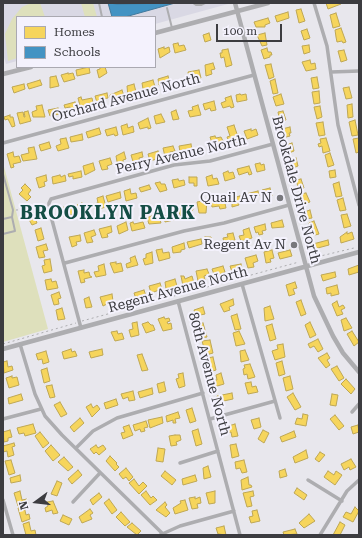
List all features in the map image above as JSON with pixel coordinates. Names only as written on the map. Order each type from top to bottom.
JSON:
[{"type":"street","name":"Brookdale Drive North","points":[[235,3],[314,296],[323,317],[343,353],[359,372]]},
{"type":"street","points":[[156,34],[268,3]]},
{"type":"street","points":[[314,3],[326,46],[338,125],[359,205]]},
{"type":"street","points":[[3,74],[27,68]]},
{"type":"street","points":[[331,72],[359,70]]},
{"type":"street","name":"Orchard Avenue North","points":[[3,143],[254,75]]},
{"type":"street","name":"Perry Avenue North","points":[[49,209],[49,203],[55,197],[174,165],[210,161],[273,144]]},
{"type":"street","points":[[65,263],[289,205]]},
{"type":"street","points":[[49,209],[65,263],[81,328]]},
{"type":"street","name":"Regent Avenue North","points":[[3,349],[359,252]]},
{"type":"street","points":[[242,284],[280,418]]},
{"type":"street","name":"80th Avenue North","points":[[178,301],[240,535]]},
{"type":"street","points":[[20,344],[41,409],[53,426],[162,534],[180,526],[234,511]]},
{"type":"street","points":[[76,448],[93,432],[117,418],[203,393]]},
{"type":"street","points":[[210,419],[275,401]]},
{"type":"street","points":[[352,412],[359,404]]},
{"type":"street","points":[[3,419],[41,409]]},
{"type":"street","name":"80th Avenue North","points":[[180,463],[218,451]]},
{"type":"street","points":[[73,502],[100,473]]},
{"type":"street","points":[[308,480],[342,501]]},
{"type":"street","points":[[320,535],[352,485],[359,480]]},
{"type":"street","points":[[3,500],[13,535]]},
{"type":"lane","points":[[99,3],[102,16]]},
{"type":"lane","points":[[193,3],[196,5],[205,3]]},
{"type":"lane","points":[[167,8],[172,29]]},
{"type":"lane","points":[[3,174],[13,210],[12,217],[15,231],[3,234]]},
{"type":"lane","points":[[3,219],[12,217]]},
{"type":"path","points":[[13,210],[49,209]]},
{"type":"path","points":[[309,259],[359,247]]},
{"type":"path","points":[[82,321],[299,262]]},
{"type":"path","points":[[3,344],[77,323]]},
{"type":"shaded area","points":[[3,3],[228,4],[156,24],[156,16],[16,16],[16,61],[6,64],[3,54]]},
{"type":"green space","points":[[31,3],[40,3],[45,16],[16,16],[16,58],[8,61],[5,34],[12,19],[22,7]]},
{"type":"green space","points":[[81,3],[93,3],[97,16],[85,16]]},
{"type":"green space","points":[[3,163],[48,329],[3,342]]},
{"type":"building: Homes","points":[[326,3],[341,3],[341,4],[328,9]]},
{"type":"building: Homes","points":[[301,9],[305,21],[299,23],[296,10]]},
{"type":"building: Homes","points":[[288,12],[289,18],[277,22],[275,16]]},
{"type":"building: Homes","points":[[336,13],[340,26],[333,28],[330,15]]},
{"type":"building: Homes","points":[[268,18],[270,23],[265,25],[265,27],[256,27],[254,22]]},
{"type":"building: Homes","points":[[341,28],[346,42],[343,43],[342,41],[337,42],[335,30]]},
{"type":"building: Homes","points":[[307,29],[310,38],[304,40],[301,31]]},
{"type":"building: Homes","points":[[209,33],[211,40],[205,42],[203,35]]},
{"type":"building: Homes","points":[[265,33],[267,45],[262,46],[257,35]]},
{"type":"building: Homes","points":[[178,43],[179,46],[184,45],[186,50],[175,53],[173,44]]},
{"type":"building: Homes","points":[[309,45],[310,52],[304,54],[302,46]]},
{"type":"building: Homes","points":[[164,47],[164,49],[169,47],[170,52],[160,58],[158,49]]},
{"type":"building: Homes","points":[[267,48],[268,52],[271,52],[272,55],[264,59],[261,50]]},
{"type":"building: Homes","points":[[228,49],[232,65],[226,67],[224,57],[221,58],[220,53],[222,53],[222,50]]},
{"type":"building: Homes","points":[[344,50],[347,60],[341,62],[338,51]]},
{"type":"building: Homes","points":[[310,60],[311,64],[315,63],[316,69],[306,71],[302,62]]},
{"type":"building: Homes","points":[[213,63],[215,69],[211,70],[212,74],[206,76],[205,65]]},
{"type":"building: Homes","points":[[271,64],[274,77],[269,79],[265,65]]},
{"type":"building: Homes","points":[[89,68],[90,73],[77,76],[76,70]]},
{"type":"building: Homes","points":[[105,68],[107,73],[99,78],[97,70]]},
{"type":"building: Homes","points":[[199,70],[201,78],[195,79],[195,76],[189,77],[188,72]]},
{"type":"building: Homes","points":[[73,73],[75,79],[64,82],[61,75]]},
{"type":"building: Homes","points":[[56,76],[59,86],[50,88],[50,77]]},
{"type":"building: Homes","points":[[168,76],[171,86],[165,87],[164,83],[159,85],[158,79]]},
{"type":"building: Homes","points":[[317,77],[319,88],[313,89],[311,78]]},
{"type":"building: Homes","points":[[275,79],[278,93],[273,94],[270,81]]},
{"type":"building: Homes","points":[[40,80],[42,85],[29,89],[27,84]]},
{"type":"building: Homes","points":[[153,80],[156,90],[150,92],[149,88],[143,89],[142,83]]},
{"type":"building: Homes","points":[[24,84],[25,89],[14,93],[12,87]]},
{"type":"building: Homes","points":[[134,84],[136,92],[128,97],[127,86]]},
{"type":"building: Homes","points":[[349,87],[352,98],[346,99],[343,88]]},
{"type":"building: Homes","points":[[122,90],[124,96],[111,101],[110,95]]},
{"type":"building: Homes","points":[[319,91],[320,103],[314,104],[312,92]]},
{"type":"building: Homes","points":[[107,93],[108,98],[102,99],[104,104],[98,106],[95,96]]},
{"type":"building: Homes","points":[[246,94],[247,100],[237,102],[236,95]]},
{"type":"building: Homes","points":[[281,94],[284,104],[276,106],[273,97]]},
{"type":"building: Homes","points":[[231,96],[234,107],[231,108],[230,106],[223,108],[221,103],[226,101],[225,98]]},
{"type":"building: Homes","points":[[81,97],[82,100],[92,98],[93,103],[86,105],[87,108],[81,110],[78,98]]},
{"type":"building: Homes","points":[[214,101],[216,110],[211,111],[210,108],[205,110],[203,104]]},
{"type":"building: Homes","points":[[75,102],[77,109],[71,111],[70,107],[65,108],[64,105]]},
{"type":"building: Homes","points":[[352,104],[353,117],[348,118],[347,105]]},
{"type":"building: Homes","points":[[42,105],[45,117],[33,117],[32,112],[37,110],[36,106]]},
{"type":"building: Homes","points":[[198,105],[201,115],[190,117],[188,111],[193,110],[192,107]]},
{"type":"building: Homes","points":[[320,106],[322,117],[317,119],[314,107]]},
{"type":"building: Homes","points":[[58,108],[59,114],[50,116],[48,110]]},
{"type":"building: Homes","points":[[176,110],[179,119],[173,120],[171,112]]},
{"type":"building: Homes","points":[[28,111],[31,121],[20,124],[17,113],[23,112],[25,117],[24,112]]},
{"type":"building: Homes","points":[[283,111],[286,120],[280,122],[278,112]]},
{"type":"building: Homes","points":[[161,114],[165,122],[156,124],[154,116]]},
{"type":"building: Homes","points":[[10,115],[10,117],[13,117],[15,126],[12,127],[8,119],[5,120],[4,117]]},
{"type":"building: Homes","points":[[148,118],[151,128],[148,129],[148,127],[140,129],[138,123]]},
{"type":"building: Homes","points":[[355,120],[358,135],[352,136],[349,122]]},
{"type":"building: Homes","points":[[323,122],[325,135],[319,136],[316,123]]},
{"type":"building: Homes","points":[[127,124],[128,128],[133,126],[134,132],[123,135],[121,126]]},
{"type":"building: Homes","points":[[234,125],[237,134],[239,134],[241,139],[237,140],[238,142],[229,142],[227,137],[230,136],[227,127]]},
{"type":"building: Homes","points":[[116,127],[118,135],[115,136],[114,134],[107,136],[105,130]]},
{"type":"building: Homes","points":[[290,127],[290,136],[286,137],[282,129]]},
{"type":"building: Homes","points":[[99,128],[101,134],[88,138],[86,132]]},
{"type":"building: Homes","points":[[251,129],[251,131],[256,129],[258,135],[247,139],[244,131]]},
{"type":"building: Homes","points":[[82,134],[83,140],[71,142],[70,137]]},
{"type":"building: Homes","points":[[215,136],[216,138],[221,137],[225,145],[217,147],[216,142],[212,143],[210,137]]},
{"type":"building: Homes","points":[[66,138],[69,148],[58,151],[56,146],[61,144],[60,139]]},
{"type":"building: Homes","points":[[326,138],[330,151],[323,153],[322,146],[319,147],[318,144],[321,143],[320,139]]},
{"type":"building: Homes","points":[[359,138],[359,152],[356,153],[353,139]]},
{"type":"building: Homes","points":[[49,142],[51,148],[41,151],[39,145]]},
{"type":"building: Homes","points":[[292,143],[294,151],[289,153],[286,145]]},
{"type":"building: Homes","points":[[191,144],[192,150],[180,152],[179,146]]},
{"type":"building: Homes","points":[[173,146],[175,151],[170,152],[170,155],[165,157],[163,148]]},
{"type":"building: Homes","points":[[34,147],[37,159],[23,161],[21,155],[29,153],[28,148]]},
{"type":"building: Homes","points":[[158,151],[160,158],[150,161],[148,154]]},
{"type":"building: Homes","points":[[13,152],[14,157],[19,156],[21,162],[13,164],[14,167],[11,168],[7,154]]},
{"type":"building: Homes","points":[[124,152],[126,159],[123,160],[123,166],[118,167],[116,156]]},
{"type":"building: Homes","points":[[142,152],[143,157],[139,158],[140,163],[134,165],[131,155]]},
{"type":"building: Homes","points":[[330,153],[334,165],[328,167],[325,155]]},
{"type":"building: Homes","points":[[110,158],[112,164],[107,166],[108,169],[102,170],[99,161]]},
{"type":"building: Homes","points":[[296,158],[298,166],[293,168],[290,160]]},
{"type":"building: Homes","points":[[93,163],[95,170],[85,175],[83,166]]},
{"type":"building: Homes","points":[[260,163],[261,165],[264,164],[265,170],[257,172],[255,164]]},
{"type":"building: Homes","points":[[249,166],[252,174],[249,175],[248,172],[239,175],[237,169]]},
{"type":"building: Homes","points":[[335,170],[336,177],[330,178],[329,171]]},
{"type":"building: Homes","points":[[81,171],[82,177],[73,179],[73,176],[69,177],[68,174]]},
{"type":"building: Homes","points":[[228,171],[229,173],[233,172],[235,178],[225,181],[223,173]]},
{"type":"building: Homes","points":[[46,175],[47,181],[44,182],[45,186],[39,188],[36,178]]},
{"type":"building: Homes","points":[[60,175],[61,177],[65,175],[66,181],[53,184],[52,177]]},
{"type":"building: Homes","points":[[212,175],[213,179],[217,178],[219,184],[208,186],[206,177]]},
{"type":"building: Homes","points":[[189,177],[197,177],[197,186],[194,186],[194,183],[189,183]]},
{"type":"building: Homes","points":[[178,179],[179,181],[184,180],[185,185],[174,188],[172,180]]},
{"type":"building: Homes","points":[[301,179],[304,188],[299,190],[296,180]]},
{"type":"building: Homes","points":[[160,182],[161,184],[165,184],[167,190],[160,192],[155,183]]},
{"type":"building: Homes","points":[[339,182],[342,196],[336,197],[333,184]]},
{"type":"building: Homes","points":[[25,184],[31,190],[28,194],[31,197],[27,201],[19,194],[23,190],[21,188]]},
{"type":"building: Homes","points":[[149,185],[151,189],[141,192],[139,188]]},
{"type":"building: Homes","points":[[270,188],[272,196],[267,197],[266,195],[263,195],[262,190]]},
{"type":"building: Homes","points":[[130,189],[131,194],[136,193],[137,198],[126,201],[124,191]]},
{"type":"building: Homes","points":[[258,191],[259,196],[254,198],[256,201],[249,203],[246,194]]},
{"type":"building: Homes","points":[[120,192],[121,198],[108,202],[106,196]]},
{"type":"building: Homes","points":[[306,193],[310,202],[302,204],[301,194]]},
{"type":"building: Homes","points":[[103,196],[106,207],[95,210],[93,204],[98,203],[97,198]]},
{"type":"building: Homes","points":[[240,196],[242,202],[238,203],[239,205],[232,207],[232,198]]},
{"type":"building: Homes","points":[[343,198],[346,210],[340,211],[337,200]]},
{"type":"building: Homes","points":[[224,199],[226,208],[220,209],[219,206],[212,207],[211,202]]},
{"type":"building: Homes","points":[[207,200],[206,213],[199,213],[197,202]]},
{"type":"building: Homes","points":[[82,203],[85,206],[88,205],[89,212],[79,214],[77,205]]},
{"type":"building: Homes","points":[[192,205],[193,210],[186,212],[187,216],[181,218],[178,208]]},
{"type":"building: Homes","points":[[67,206],[67,209],[72,208],[74,214],[63,216],[61,208]]},
{"type":"building: Homes","points":[[310,210],[312,218],[306,219],[304,212]]},
{"type":"building: Homes","points":[[33,213],[37,223],[32,225],[27,216]]},
{"type":"building: Homes","points":[[158,213],[161,223],[149,224],[147,218]]},
{"type":"building: Homes","points":[[176,213],[178,219],[165,222],[164,216]]},
{"type":"building: Homes","points":[[347,214],[351,226],[344,228],[341,215]]},
{"type":"building: Homes","points":[[282,220],[284,227],[272,228],[271,223]]},
{"type":"building: Homes","points":[[314,221],[319,234],[311,236],[309,223]]},
{"type":"building: Homes","points":[[126,222],[128,230],[119,234],[117,226]]},
{"type":"building: Homes","points":[[133,222],[134,224],[143,222],[145,228],[132,231],[130,223]]},
{"type":"building: Homes","points":[[265,224],[266,230],[262,231],[263,234],[259,235],[258,232],[256,233],[254,227]]},
{"type":"building: Homes","points":[[111,226],[112,232],[107,234],[108,237],[102,238],[99,229]]},
{"type":"building: Homes","points":[[41,228],[44,239],[38,241],[35,230]]},
{"type":"building: Homes","points":[[249,228],[252,238],[241,241],[239,236],[244,235],[243,230]]},
{"type":"building: Homes","points":[[94,230],[96,235],[91,237],[93,242],[87,243],[84,233]]},
{"type":"building: Homes","points":[[347,232],[347,234],[352,232],[354,239],[341,243],[340,237]]},
{"type":"building: Homes","points":[[233,233],[235,240],[224,243],[223,238],[228,237],[227,234]]},
{"type":"building: Homes","points":[[80,235],[81,241],[76,242],[77,245],[72,247],[69,237]]},
{"type":"building: Homes","points":[[205,237],[211,237],[212,242],[217,241],[217,247],[206,247]]},
{"type":"building: Homes","points":[[201,239],[202,244],[189,248],[187,242]]},
{"type":"building: Homes","points":[[328,240],[329,245],[314,249],[313,244]]},
{"type":"building: Homes","points":[[184,243],[185,249],[181,250],[181,252],[173,253],[172,247]]},
{"type":"building: Homes","points":[[46,244],[48,250],[43,251],[45,257],[39,258],[36,247]]},
{"type":"building: Homes","points":[[162,249],[163,253],[169,252],[170,258],[159,261],[156,250]]},
{"type":"building: Homes","points":[[272,250],[274,258],[270,259],[271,262],[266,263],[264,252]]},
{"type":"building: Homes","points":[[290,250],[292,256],[280,259],[278,253]]},
{"type":"building: Homes","points":[[152,252],[153,263],[145,265],[143,259],[146,258],[146,254]]},
{"type":"building: Homes","points":[[256,255],[258,261],[253,263],[254,267],[248,268],[245,258]]},
{"type":"building: Homes","points":[[135,256],[138,265],[127,268],[126,264],[131,262],[130,258]]},
{"type":"building: Homes","points":[[50,259],[52,271],[44,273],[42,266],[45,265],[44,260]]},
{"type":"building: Homes","points":[[116,262],[116,264],[121,263],[123,271],[114,273],[110,263]]},
{"type":"building: Homes","points":[[104,264],[106,275],[96,277],[94,272],[99,271],[98,266]]},
{"type":"building: Homes","points":[[241,264],[242,270],[232,272],[230,266]]},
{"type":"building: Homes","points":[[359,265],[359,272],[349,275],[348,269]]},
{"type":"building: Homes","points":[[223,266],[225,272],[215,277],[212,269]]},
{"type":"building: Homes","points":[[207,269],[209,274],[204,276],[205,280],[198,281],[196,271]]},
{"type":"building: Homes","points":[[84,270],[84,273],[89,272],[90,276],[92,277],[84,279],[85,282],[81,283],[78,271]]},
{"type":"building: Homes","points":[[335,272],[336,277],[323,281],[321,275]]},
{"type":"building: Homes","points":[[181,276],[184,276],[185,279],[192,276],[194,283],[183,286]]},
{"type":"building: Homes","points":[[51,279],[52,282],[56,281],[58,288],[47,290],[45,280]]},
{"type":"building: Homes","points":[[175,279],[177,286],[166,289],[165,282]]},
{"type":"building: Homes","points":[[295,282],[297,288],[293,289],[295,294],[289,296],[286,285]]},
{"type":"building: Homes","points":[[160,283],[162,289],[151,293],[149,286]]},
{"type":"building: Homes","points":[[337,285],[339,294],[331,296],[331,293],[327,294],[326,288]]},
{"type":"building: Homes","points":[[144,290],[146,296],[136,299],[134,293]]},
{"type":"building: Homes","points":[[59,292],[61,298],[58,299],[59,304],[54,305],[51,295]]},
{"type":"building: Homes","points":[[112,294],[113,301],[103,306],[100,297]]},
{"type":"building: Homes","points":[[89,297],[92,307],[86,308],[84,299]]},
{"type":"building: Homes","points":[[233,299],[234,305],[229,307],[230,310],[224,312],[220,304]]},
{"type":"building: Homes","points":[[301,300],[306,314],[301,316],[296,302]]},
{"type":"building: Homes","points":[[337,301],[339,307],[343,305],[345,308],[341,310],[343,314],[337,316],[332,304]]},
{"type":"building: Homes","points":[[270,306],[274,319],[265,321],[264,308]]},
{"type":"building: Homes","points":[[203,307],[205,314],[196,316],[194,310]]},
{"type":"building: Homes","points":[[62,308],[65,319],[58,320],[56,310]]},
{"type":"building: Homes","points":[[237,314],[241,329],[235,330],[231,316]]},
{"type":"building: Homes","points":[[164,317],[165,319],[169,318],[170,321],[167,322],[168,324],[171,323],[172,329],[163,331],[158,319]]},
{"type":"building: Homes","points":[[346,318],[352,328],[344,331],[341,320]]},
{"type":"building: Homes","points":[[137,322],[139,335],[131,337],[129,330],[133,329],[132,323]]},
{"type":"building: Homes","points":[[148,322],[153,325],[155,330],[146,333],[142,324]]},
{"type":"building: Homes","points":[[310,322],[316,335],[310,338],[305,325]]},
{"type":"building: Homes","points":[[203,323],[207,337],[201,338],[198,324]]},
{"type":"building: Homes","points":[[272,324],[276,339],[270,341],[266,326]]},
{"type":"building: Homes","points":[[117,331],[118,334],[122,333],[124,339],[115,341],[111,332]]},
{"type":"building: Homes","points":[[239,331],[245,344],[236,346],[233,333]]},
{"type":"building: Homes","points":[[352,331],[359,342],[354,346],[347,334]]},
{"type":"building: Homes","points":[[318,339],[323,349],[318,352],[314,346],[310,348],[308,344]]},
{"type":"building: Homes","points":[[210,340],[213,353],[206,355],[202,341]]},
{"type":"building: Homes","points":[[283,344],[285,357],[275,360],[272,351],[278,349],[277,345]]},
{"type":"building: Homes","points":[[71,349],[72,352],[75,351],[77,356],[64,359],[62,352]]},
{"type":"building: Homes","points":[[102,349],[103,355],[91,358],[89,352]]},
{"type":"building: Homes","points":[[245,350],[249,360],[241,362],[240,351]]},
{"type":"building: Homes","points":[[46,351],[49,362],[43,364],[42,359],[38,360],[36,354]]},
{"type":"building: Homes","points":[[327,353],[330,358],[327,360],[330,365],[326,368],[318,358]]},
{"type":"building: Homes","points":[[142,354],[148,370],[142,371],[137,355]]},
{"type":"building: Homes","points":[[213,357],[216,370],[210,372],[207,358]]},
{"type":"building: Homes","points":[[7,361],[8,367],[12,366],[13,370],[4,373],[3,362]]},
{"type":"building: Homes","points":[[282,361],[285,374],[279,376],[276,363]]},
{"type":"building: Homes","points":[[250,364],[255,377],[248,379],[247,374],[244,375],[243,369],[245,368],[244,365]]},
{"type":"building: Homes","points":[[337,366],[344,378],[339,381],[331,369]]},
{"type":"building: Homes","points":[[47,368],[50,381],[44,383],[41,370]]},
{"type":"building: Homes","points":[[183,373],[185,386],[179,388],[176,379],[179,378],[178,374]]},
{"type":"building: Homes","points":[[221,373],[224,384],[214,387],[213,380],[217,380],[216,375]]},
{"type":"building: Homes","points":[[12,376],[12,378],[17,377],[19,385],[9,388],[6,378]]},
{"type":"building: Homes","points":[[290,376],[293,389],[286,391],[283,378]]},
{"type":"building: Homes","points":[[346,379],[355,389],[351,394],[341,384]]},
{"type":"building: Homes","points":[[164,382],[166,391],[159,393],[157,384]]},
{"type":"building: Homes","points":[[251,382],[252,387],[256,386],[258,392],[248,394],[245,383]]},
{"type":"building: Homes","points":[[52,385],[55,397],[50,398],[46,386]]},
{"type":"building: Homes","points":[[152,388],[153,394],[140,398],[138,392]]},
{"type":"building: Homes","points":[[133,391],[135,400],[129,401],[128,397],[123,399],[121,394]]},
{"type":"building: Homes","points":[[232,393],[233,399],[219,402],[217,396]]},
{"type":"building: Homes","points":[[293,393],[301,407],[295,410],[287,397]]},
{"type":"building: Homes","points":[[21,394],[23,400],[9,404],[8,398]]},
{"type":"building: Homes","points":[[332,394],[338,395],[336,406],[330,405]]},
{"type":"building: Homes","points":[[116,399],[118,405],[106,409],[104,403]]},
{"type":"building: Homes","points":[[60,402],[67,414],[61,417],[54,405]]},
{"type":"building: Homes","points":[[91,404],[93,408],[97,405],[100,409],[92,417],[86,407]]},
{"type":"building: Homes","points":[[192,408],[196,421],[190,423],[186,410]]},
{"type":"building: Homes","points":[[178,412],[180,418],[175,419],[176,423],[173,423],[173,420],[167,422],[166,416]]},
{"type":"building: Homes","points":[[303,414],[308,415],[306,426],[295,424],[297,418],[302,419]]},
{"type":"building: Homes","points":[[335,415],[344,426],[339,430],[330,419]]},
{"type":"building: Homes","points":[[162,417],[163,423],[150,428],[148,420]]},
{"type":"building: Homes","points":[[80,418],[84,423],[74,432],[70,427]]},
{"type":"building: Homes","points":[[259,418],[261,427],[254,429],[251,420]]},
{"type":"building: Homes","points":[[146,421],[148,427],[144,428],[145,431],[141,432],[140,429],[135,431],[133,425]]},
{"type":"building: Homes","points":[[33,424],[36,433],[25,436],[24,433],[19,434],[17,428]]},
{"type":"building: Homes","points":[[235,424],[238,436],[232,437],[231,432],[227,433],[225,427]]},
{"type":"building: Homes","points":[[129,425],[133,435],[123,439],[121,433],[125,432],[123,427]]},
{"type":"building: Homes","points":[[358,425],[359,432],[353,434],[351,427]]},
{"type":"building: Homes","points":[[198,429],[202,444],[196,446],[192,431]]},
{"type":"building: Homes","points":[[10,430],[12,437],[8,438],[8,441],[4,442],[3,432]]},
{"type":"building: Homes","points":[[263,430],[269,433],[264,443],[258,439]]},
{"type":"building: Homes","points":[[294,431],[296,437],[282,442],[280,437]]},
{"type":"building: Homes","points":[[40,432],[49,443],[43,448],[35,436]]},
{"type":"building: Homes","points":[[180,435],[181,440],[176,442],[177,445],[171,446],[169,436]]},
{"type":"building: Homes","points":[[14,443],[15,446],[12,447],[14,455],[8,457],[7,451],[3,452],[3,446]]},
{"type":"building: Homes","points":[[236,444],[239,456],[232,458],[230,445]]},
{"type":"building: Homes","points":[[51,445],[60,455],[53,461],[45,451]]},
{"type":"building: Homes","points":[[96,445],[98,448],[103,445],[106,449],[99,455],[96,452],[94,454],[90,449]]},
{"type":"building: Homes","points":[[158,448],[165,449],[163,462],[156,461]]},
{"type":"building: Homes","points":[[306,450],[308,458],[295,463],[293,457]]},
{"type":"building: Homes","points":[[320,452],[325,455],[319,462],[315,459]]},
{"type":"building: Homes","points":[[110,456],[119,467],[115,471],[106,461]]},
{"type":"building: Homes","points":[[64,457],[73,467],[68,471],[58,462]]},
{"type":"building: Homes","points":[[351,459],[356,467],[350,470],[349,467],[344,470],[341,464]]},
{"type":"building: Homes","points":[[11,460],[15,473],[9,475],[5,461]]},
{"type":"building: Homes","points":[[244,460],[247,472],[242,473],[240,468],[236,469],[235,462]]},
{"type":"building: Homes","points":[[208,466],[211,477],[204,479],[203,468]]},
{"type":"building: Homes","points":[[126,468],[133,477],[129,481],[126,477],[123,479],[119,474]]},
{"type":"building: Homes","points":[[285,469],[287,476],[280,478],[279,471]]},
{"type":"building: Homes","points":[[78,470],[82,475],[72,484],[68,479]]},
{"type":"building: Homes","points":[[165,471],[176,480],[172,485],[161,476]]},
{"type":"building: Homes","points":[[328,471],[334,475],[336,471],[342,475],[335,485],[324,477]]},
{"type":"building: Homes","points":[[20,475],[21,481],[11,483],[10,478]]},
{"type":"building: Homes","points":[[195,475],[197,481],[183,485],[182,479]]},
{"type":"building: Homes","points":[[248,477],[249,485],[252,487],[242,490],[241,480]]},
{"type":"building: Homes","points":[[134,479],[139,486],[143,482],[147,486],[139,494],[129,483]]},
{"type":"building: Homes","points":[[57,481],[62,483],[57,496],[51,494]]},
{"type":"building: Homes","points":[[297,488],[307,495],[304,500],[294,493]]},
{"type":"building: Homes","points":[[20,491],[22,500],[27,499],[28,504],[18,506],[14,493]]},
{"type":"building: Homes","points":[[146,491],[151,498],[153,496],[157,500],[150,505],[141,495]]},
{"type":"building: Homes","points":[[215,491],[215,503],[209,504],[206,493]]},
{"type":"building: Homes","points":[[253,491],[254,496],[250,497],[252,506],[247,507],[243,493]]},
{"type":"building: Homes","points":[[99,493],[102,497],[93,505],[90,500]]},
{"type":"building: Homes","points":[[195,497],[195,499],[200,497],[201,503],[197,504],[198,508],[192,509],[189,498]]},
{"type":"building: Homes","points":[[109,499],[117,510],[112,514],[104,503]]},
{"type":"building: Homes","points":[[185,500],[188,510],[175,514],[173,508],[181,503],[180,501]]},
{"type":"building: Homes","points":[[53,501],[58,513],[53,514],[52,510],[46,512],[45,508],[48,506],[47,502]]},
{"type":"building: Homes","points":[[165,502],[167,505],[165,507],[170,513],[166,517],[156,510]]},
{"type":"building: Homes","points":[[24,506],[26,515],[29,514],[30,519],[22,522],[18,508]]},
{"type":"building: Homes","points":[[355,507],[359,511],[353,522],[343,517],[346,512],[351,514]]},
{"type":"building: Homes","points":[[90,509],[93,513],[90,515],[92,519],[82,523],[79,517]]},
{"type":"building: Homes","points":[[257,510],[260,521],[251,523],[249,517],[253,516],[252,511]]},
{"type":"building: Homes","points":[[121,512],[130,522],[125,526],[116,517]]},
{"type":"building: Homes","points":[[309,514],[315,521],[304,528],[299,523]]},
{"type":"building: Homes","points":[[63,515],[72,519],[69,525],[60,521]]},
{"type":"building: Homes","points":[[29,522],[31,531],[35,530],[36,535],[26,535],[23,524]]},
{"type":"building: Homes","points":[[340,522],[345,525],[340,535],[333,535]]},
{"type":"building: Homes","points":[[132,523],[141,531],[137,535],[127,527]]},
{"type":"building: Homes","points":[[224,526],[226,535],[218,534],[216,528]]},
{"type":"building: Homes","points":[[295,529],[297,534],[284,535],[283,532]]},
{"type":"building: Schools","points":[[108,3],[175,3],[129,16],[112,16]]},
{"type":"place","name":"Quail Av N","points":[[280,198]]},
{"type":"place","name":"Regent Av N","points":[[294,245]]},
{"type":"district","name":"BROOKLYN PARK","points":[[108,214]]}]
